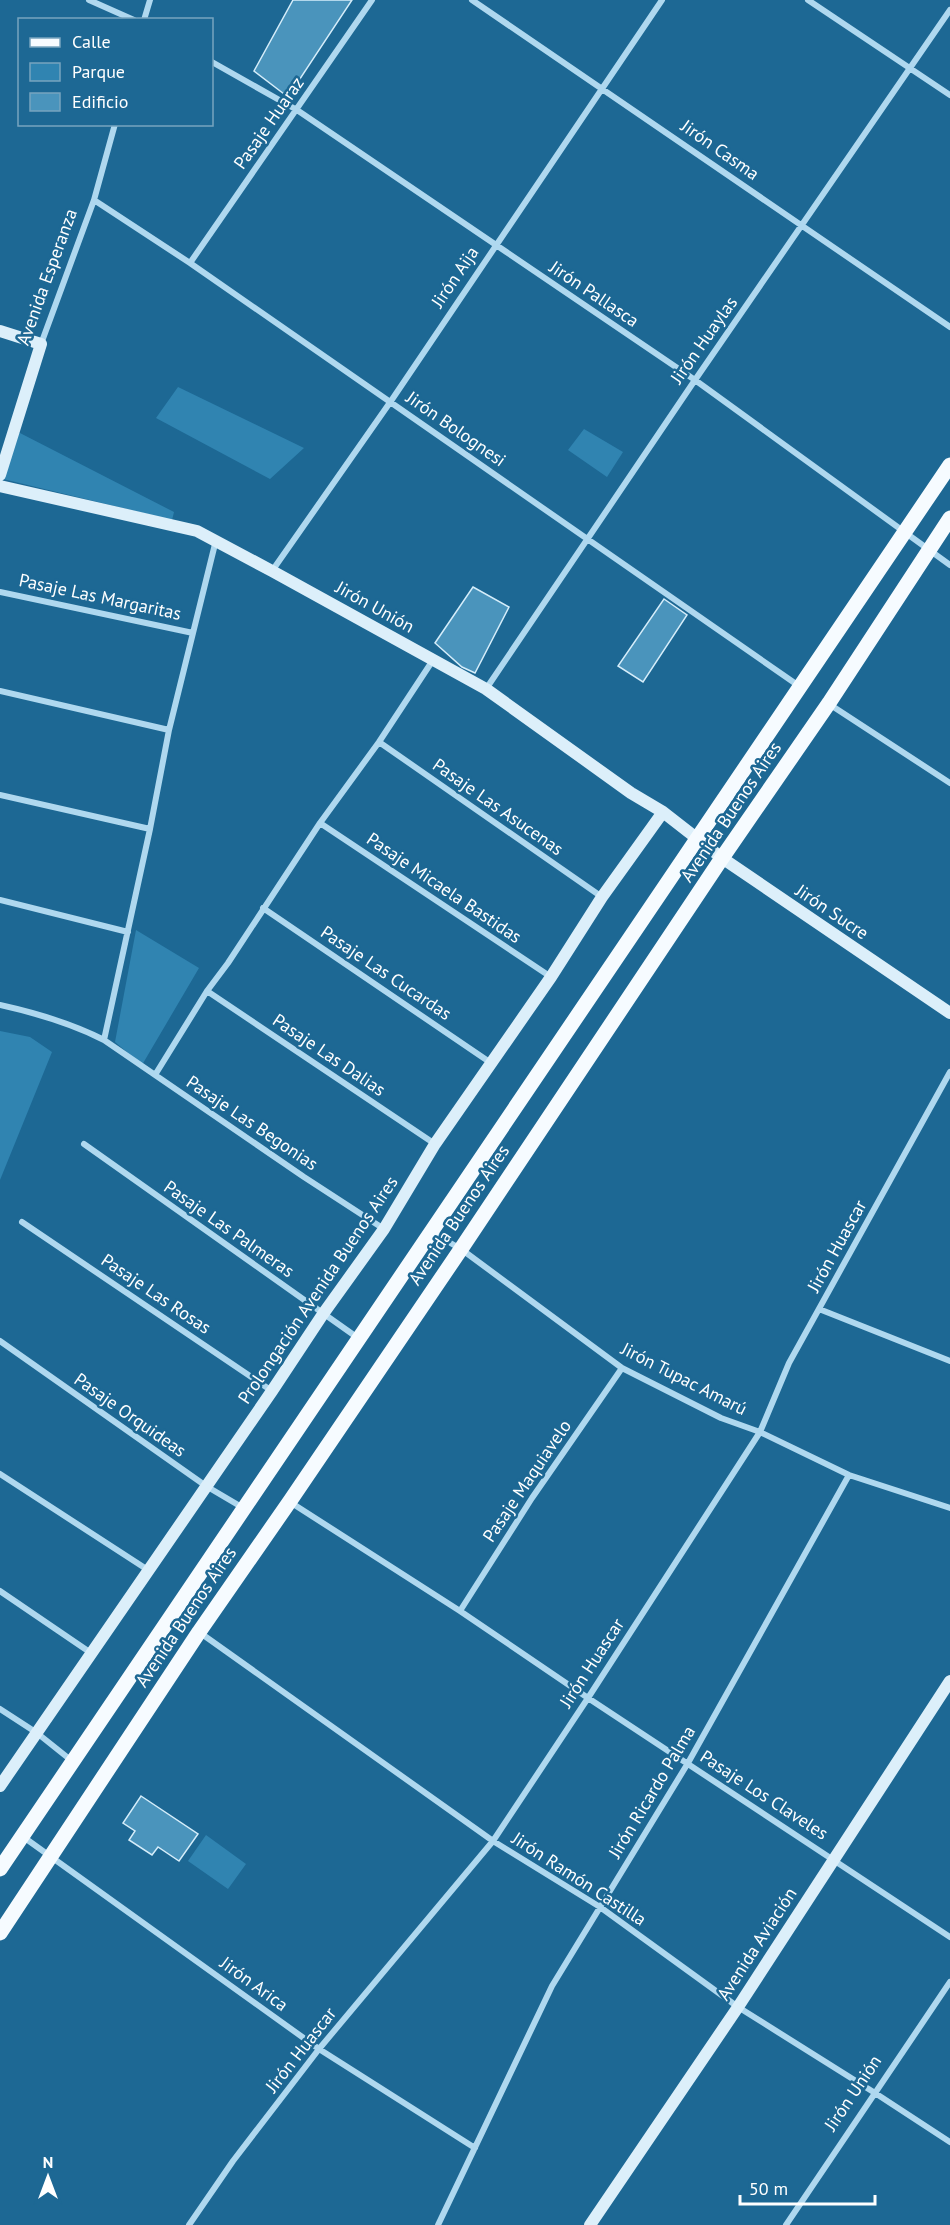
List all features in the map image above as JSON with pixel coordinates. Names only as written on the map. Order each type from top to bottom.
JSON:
[{"type":"main road","name":"Avenida Buenos Aires","points":[[0,1869],[950,465]]},
{"type":"main road","name":"Avenida Buenos Aires","points":[[0,1933],[198,1632],[461,1249],[722,858],[829,703],[950,518]]},
{"type":"street","points":[[89,0],[130,18]]},
{"type":"street","points":[[145,18],[150,0]]},
{"type":"street","name":"Pasaje Huaraz","points":[[190,263],[372,0]]},
{"type":"street","name":"Jirón Casma","points":[[472,0],[950,327]]},
{"type":"street","name":"Jirón Aija","points":[[272,571],[391,401],[662,0]]},
{"type":"street","points":[[808,0],[950,95]]},
{"type":"street","name":"Jirón Huaylas","points":[[486,689],[950,10]]},
{"type":"street","name":"Jirón Pallasca","points":[[213,63],[297,110],[695,380],[950,565]]},
{"type":"street","name":"Avenida Esperanza","points":[[0,475],[41,344],[94,200],[114,126]]},
{"type":"street","name":"Jirón Bolognesi","points":[[94,200],[391,401],[799,686]]},
{"type":"street","points":[[0,331],[41,344]]},
{"type":"street","name":"Jirón Unión","points":[[0,486],[197,531],[216,540],[486,689],[697,838]]},
{"type":"street","points":[[104,1040],[170,730],[216,540]]},
{"type":"street","name":"Pasaje Las Margaritas","points":[[0,592],[193,633]]},
{"type":"street","points":[[155,1075],[207,991],[433,660]]},
{"type":"street","points":[[0,691],[170,730]]},
{"type":"street","points":[[829,703],[950,783]]},
{"type":"street","name":"Pasaje Las Asucenas","points":[[379,742],[602,897]]},
{"type":"street","points":[[0,795],[150,830]]},
{"type":"street","name":"Prolongación Avenida Buenos Aires","points":[[0,1786],[323,1314],[384,1229],[435,1144],[551,977],[602,897],[663,813]]},
{"type":"street","name":"Pasaje Micaela Bastidas","points":[[320,823],[551,977]]},
{"type":"street","name":"Jirón Sucre","points":[[697,838],[722,858],[950,1013]]},
{"type":"street","points":[[0,900],[128,932]]},
{"type":"street","name":"Pasaje Las Cucardas","points":[[263,908],[491,1063]]},
{"type":"street","name":"Pasaje Las Dalias","points":[[207,991],[435,1144]]},
{"type":"street","name":"Pasaje Las Begonias","points":[[0,1005],[78,1027],[104,1040],[303,1177],[384,1229]]},
{"type":"street","name":"Jirón Huascar","points":[[189,2225],[233,2161],[319,2049],[493,1841],[588,1698],[760,1432],[789,1363],[950,1072]]},
{"type":"street","name":"Pasaje Las Palmeras","points":[[84,1144],[358,1339]]},
{"type":"street","name":"Pasaje Las Rosas","points":[[22,1222],[272,1391]]},
{"type":"street","name":"Jirón Tupac Amarú","points":[[430,1231],[461,1249],[622,1368],[721,1418],[760,1432],[849,1475],[950,1508]]},
{"type":"street","points":[[819,1309],[950,1361]]},
{"type":"street","name":"Pasaje Orquideas","points":[[0,1341],[206,1486],[245,1509]]},
{"type":"street","name":"Pasaje Maquiavelo","points":[[460,1611],[532,1498],[622,1368]]},
{"type":"street","points":[[0,1474],[149,1570]]},
{"type":"street","name":"Jirón Ricardo Palma","points":[[438,2225],[552,1986],[688,1763],[849,1475]]},
{"type":"street","name":"Pasaje Los Claveles","points":[[290,1501],[460,1611],[950,1937]]},
{"type":"street","points":[[0,1591],[91,1653]]},
{"type":"street","name":"Jirón Ramón Castilla","points":[[198,1632],[493,1841],[600,1907],[738,2007],[950,2142]]},
{"type":"street","name":"Avenida Aviación","points":[[590,2225],[738,2007],[950,1681]]},
{"type":"street","points":[[0,1709],[37,1733],[72,1761]]},
{"type":"street","name":"Jirón Arica","points":[[22,1836],[319,2049],[476,2148]]},
{"type":"street","name":"Jirón Unión","points":[[786,2225],[950,1982]]},
{"type":"green space","points":[[178,387],[304,448],[270,479],[156,418]]},
{"type":"green space","points":[[584,429],[623,452],[607,477],[568,450]]},
{"type":"green space","points":[[18,432],[174,512],[172,520],[3,479]]},
{"type":"green space","points":[[136,930],[199,968],[142,1065],[115,1042]]},
{"type":"green space","points":[[0,1031],[30,1037],[52,1052],[0,1180]]},
{"type":"green space","points":[[206,1835],[246,1864],[228,1889],[188,1861]]},
{"type":"building","points":[[293,0],[352,0],[288,97],[254,71]]},
{"type":"building","points":[[473,587],[509,607],[475,673],[462,667],[435,643]]},
{"type":"building","points":[[664,599],[687,615],[643,682],[618,666]]},
{"type":"building","points":[[141,1796],[198,1834],[179,1861],[158,1847],[152,1855],[129,1840],[135,1831],[123,1823]]}]
